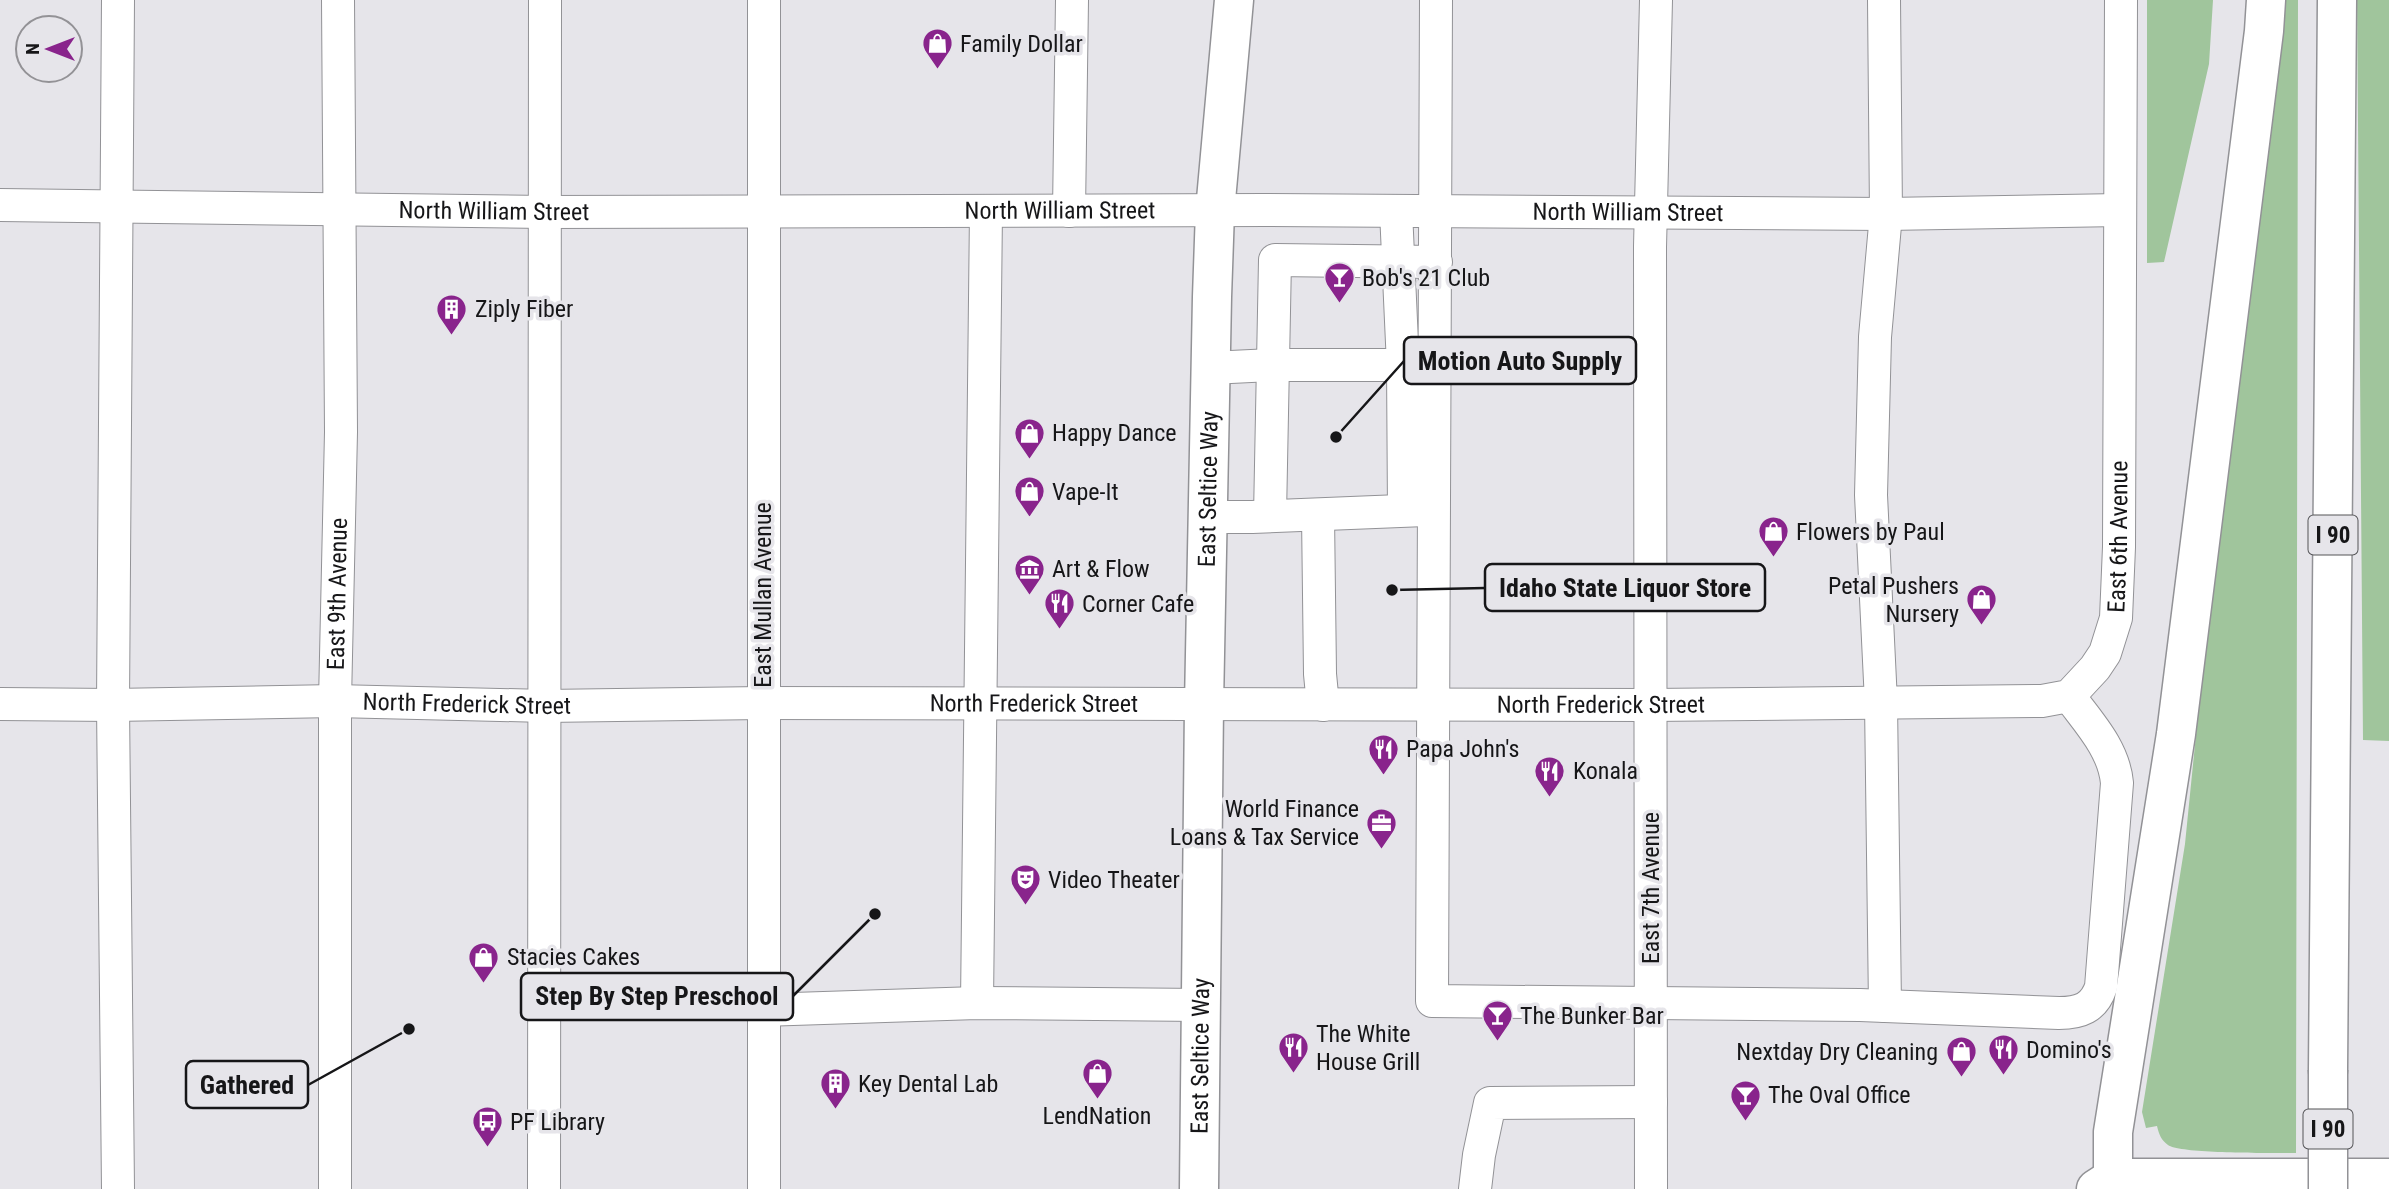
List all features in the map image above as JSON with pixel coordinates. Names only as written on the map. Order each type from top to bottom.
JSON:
[{"type":"main road","name":"East Seltice Way","points":[[1199,1189],[1210,368],[1215,211],[1234,0]]},
{"type":"main road","points":[[2266,0],[2176,734],[2107,1185],[2389,1178]]},
{"type":"main road","name":"I 90","points":[[2328,1189],[2337,0]]},
{"type":"street","points":[[118,0],[113,705],[118,1189]]},
{"type":"street","name":"East 9th Avenue","points":[[335,1189],[335,701],[341,432],[338,0]]},
{"type":"street","points":[[544,1189],[545,0]]},
{"type":"street","name":"East Mullan Avenue","points":[[764,0],[764,1189]]},
{"type":"street","points":[[1069,211],[1072,0]]},
{"type":"street","points":[[1419,510],[1435,365],[1436,0]]},
{"type":"street","name":"East 7th Avenue","points":[[1651,1189],[1651,212],[1656,0]]},
{"type":"street","points":[[1884,0],[1886,214],[1875,337],[1871,495],[1881,702],[1885,1006]]},
{"type":"street","name":"East 6th Avenue","points":[[2068,696],[2095,668],[2105,653],[2116,618],[2119,547],[2121,0]]},
{"type":"street","name":"North William Street","points":[[0,205],[341,211],[763,213],[1436,211],[1886,214],[2120,210]]},
{"type":"street","points":[[977,1003],[986,211]]},
{"type":"street","points":[[1396,211],[1404,365],[1419,510],[1432,705],[1432,1001],[1885,1006],[2059,1013],[2075,1013],[2091,1006],[2098,997],[2103,973],[2116,772],[2105,744],[2068,696]]},
{"type":"street","points":[[1270,516],[1275,260],[1436,262]]},
{"type":"street","points":[[1210,368],[1272,365],[1435,365]]},
{"type":"street","points":[[1206,517],[1419,510]]},
{"type":"street","points":[[1318,514],[1320,674],[1323,705]]},
{"type":"street","name":"North Frederick Street","points":[[0,704],[335,701],[545,705],[1650,705],[2042,701],[2068,696]]},
{"type":"street","points":[[762,1010],[977,1003],[1202,1006]]},
{"type":"street","points":[[1475,1189],[1490,1103],[1651,1102]]},
{"type":"green space","points":[[2147,0],[2213,0],[2209,64],[2164,262],[2147,263]]},
{"type":"green space","points":[[2283,0],[2298,0],[2296,1153],[2190,1150],[2168,1145],[2157,1126],[2146,1128],[2142,1112],[2185,844],[2215,546]]},
{"type":"green space","points":[[2357,0],[2389,0],[2389,741],[2363,740]]},
{"type":"place","name":"Family Dollar","points":[[937,71]]},
{"type":"place","name":"Bob's 21 Club","points":[[1339,305]]},
{"type":"place","name":"Ziply Fiber","points":[[452,336]]},
{"type":"place","name":"Motion Auto Supply","points":[[1336,437]]},
{"type":"place","name":"Happy Dance","points":[[1029,460]]},
{"type":"place","name":"Vape-It","points":[[1029,519]]},
{"type":"place","name":"Flowers by Paul","points":[[1773,559]]},
{"type":"place","name":"Idaho State Liquor Store","points":[[1392,590]]},
{"type":"place","name":"Art & Flow","points":[[1029,596]]},
{"type":"place","name":"Petal Pushers Nursery","points":[[1982,627]]},
{"type":"place","name":"Corner Cafe","points":[[1059,631]]},
{"type":"place","name":"Papa John's","points":[[1383,776]]},
{"type":"place","name":"Konala","points":[[1550,798]]},
{"type":"place","name":"World Finance Loans & Tax Service","points":[[1382,850]]},
{"type":"place","name":"Video Theater","points":[[1025,907]]},
{"type":"place","name":"Step By Step Preschool","points":[[875,914]]},
{"type":"place","name":"Stacies Cakes","points":[[484,984]]},
{"type":"place","name":"Gathered","points":[[409,1029]]},
{"type":"place","name":"The Bunker Bar","points":[[1497,1043]]},
{"type":"place","name":"The White House Grill","points":[[1293,1075]]},
{"type":"place","name":"Domino's","points":[[2003,1077]]},
{"type":"place","name":"Nextday Dry Cleaning","points":[[1961,1079]]},
{"type":"place","name":"LendNation","points":[[1097,1101]]},
{"type":"place","name":"Key Dental Lab","points":[[835,1111]]},
{"type":"place","name":"The Oval Office","points":[[1745,1122]]},
{"type":"place","name":"PF Library","points":[[487,1149]]}]
